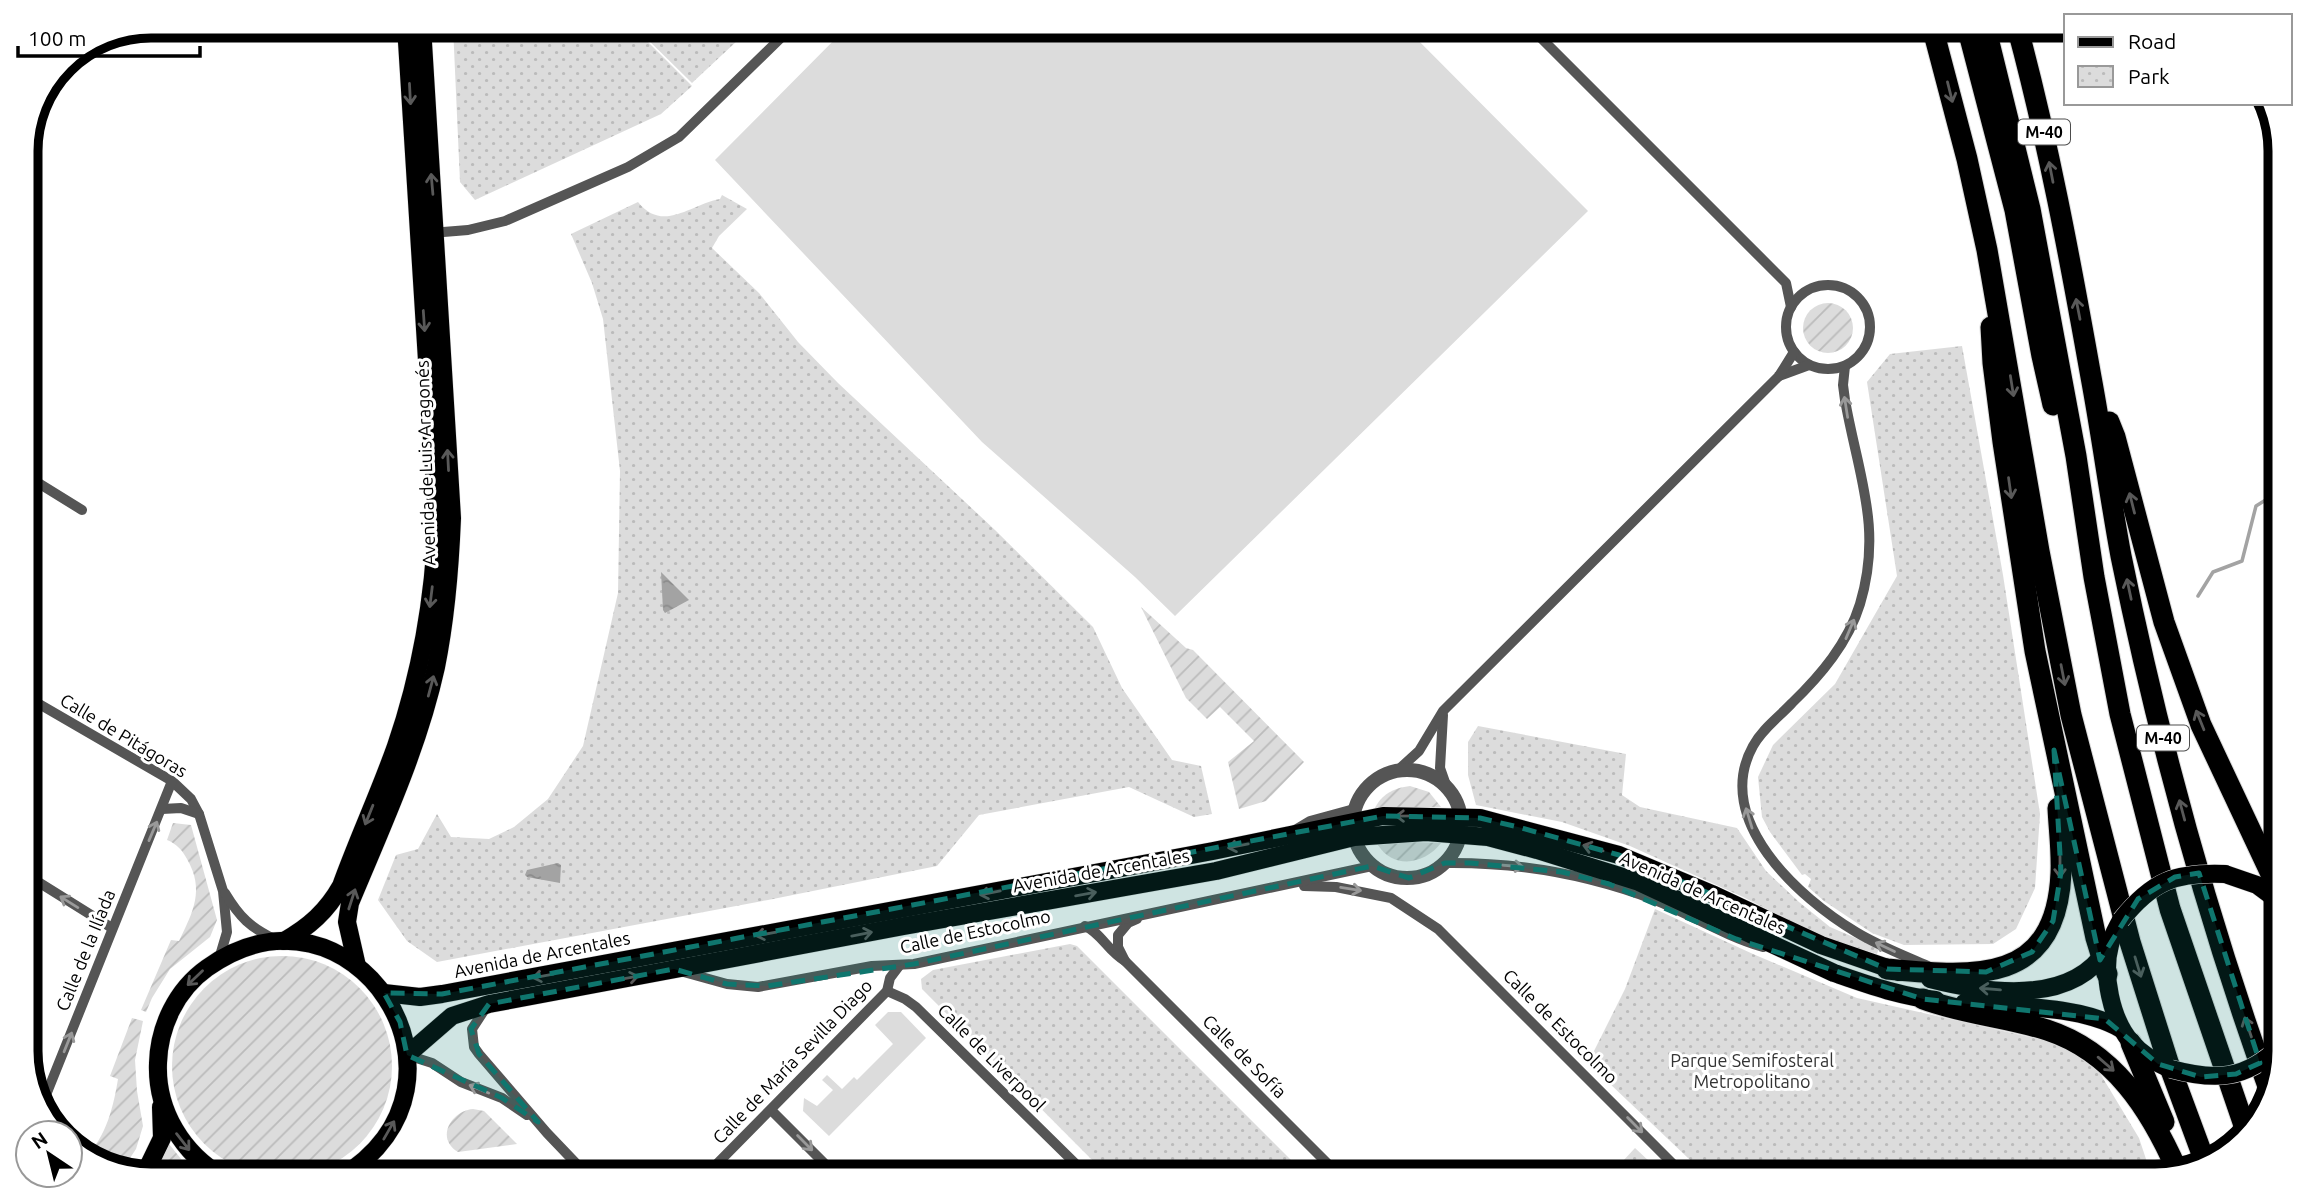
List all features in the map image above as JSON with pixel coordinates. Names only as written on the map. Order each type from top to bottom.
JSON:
[{"type":"highway","points":[[1935,38],[1987,250],[2039,551],[2071,715],[2130,942],[2168,1062],[2202,1154]]},
{"type":"highway","points":[[1970,38],[2015,210],[2042,356],[2094,577]]},
{"type":"highway","name":"M-40","points":[[1988,38],[2030,209],[2120,714],[2170,909],[2243,1122]]},
{"type":"highway","name":"M-40","points":[[2020,38],[2039,108],[2091,376],[2121,555],[2154,705],[2208,906],[2265,1076]]},
{"type":"highway","points":[[1987,250],[1993,363],[2028,614],[2054,750],[2103,954]]},
{"type":"highway","points":[[2091,376],[2115,437],[2164,622],[2201,725],[2268,866]]},
{"type":"highway","points":[[1887,969],[1947,975],[1986,972],[2032,952],[2048,932],[2057,906],[2061,872],[2054,750]]},
{"type":"highway","points":[[2252,832],[2268,850]]},
{"type":"highway","points":[[1923,999],[1954,1010],[2048,1031],[2082,1045],[2108,1064],[2131,1088],[2174,1163]]},
{"type":"highway","points":[[2126,1036],[2156,1101],[2176,1163]]},
{"type":"main road","name":"Avenida de Luis Aragonés","points":[[357,966],[347,922],[349,903],[411,752],[426,702],[443,627],[449,579],[452,518],[407,38]]},
{"type":"main road","name":"Avenida de Luis Aragonés","points":[[281,942],[302,932],[321,915],[341,886],[411,699],[428,624],[437,520],[422,38]]},
{"type":"main road","name":"Avenida de Arcentales","points":[[384,993],[420,997],[442,994],[1353,823],[1426,832],[1460,826],[1480,818],[1619,855],[1712,894],[1821,946],[1887,969],[1969,987],[2010,990],[2042,988],[2075,970],[2085,961],[2103,954]]},
{"type":"main road","name":"Avenida de Arcentales","points":[[407,1055],[452,1016],[489,1004],[1216,870],[1353,823]]},
{"type":"main road","name":"Avenida de Arcentales","points":[[1460,826],[1488,837],[1639,882],[1800,958],[1865,984],[1923,999],[2082,1013],[2105,1019],[2152,1060],[2171,1069],[2201,1077],[2236,1074],[2267,1059]]},
{"type":"main road","points":[[2126,1036],[2112,1002],[2103,954],[2121,920],[2137,899],[2175,877],[2199,873],[2225,874],[2257,885],[2268,893]]},
{"type":"main road","points":[[150,1164],[162,1138],[158,1051],[167,1018],[186,988],[201,972],[219,959],[249,946],[281,942],[322,948],[357,966],[384,993],[400,1022],[407,1055],[405,1092],[398,1115],[384,1139],[358,1164]]},
{"type":"main road","points":[[160,1093],[166,1112],[186,1146],[204,1164]]},
{"type":"street","points":[[427,233],[468,230],[505,221],[605,178],[649,155],[679,138],[781,38]]},
{"type":"street","points":[[1542,38],[1786,283],[1791,307],[1786,330],[1794,352],[1809,365],[1820,369],[1833,369],[1845,366],[1864,349],[1870,325],[1867,312],[1851,292],[1826,285],[1805,292],[1791,307]]},
{"type":"street","points":[[1786,283],[1814,288]]},
{"type":"street","points":[[1397,771],[1419,751],[1443,711],[1780,376],[1794,352]]},
{"type":"street","points":[[1780,376],[1809,365]]},
{"type":"street","points":[[1845,366],[1845,400],[1869,511],[1871,540],[1868,569],[1860,605],[1845,641],[1807,689],[1761,734],[1752,747],[1744,771],[1743,792],[1747,816],[1757,839],[1785,875],[1825,911],[1875,943],[1947,975]]},
{"type":"street","points":[[39,483],[82,510]]},
{"type":"street","name":"Calle de Pitágoras","points":[[39,704],[172,781],[191,799],[199,814],[223,891],[227,932],[219,959]]},
{"type":"street","points":[[1443,711],[1440,768],[1458,807],[1460,826],[1457,845],[1445,863],[1434,871],[1409,878],[1383,873],[1372,866],[1361,853],[1353,823],[1368,786],[1384,775],[1411,770],[1437,779],[1447,788]]},
{"type":"street","name":"Calle de la Ilíada","points":[[46,1093],[172,781]]},
{"type":"street","points":[[162,809],[181,808],[199,814]]},
{"type":"street","name":"Avenida de Arcentales","points":[[1445,863],[1521,866],[1562,872],[1609,884],[1690,915],[1736,939],[1800,958]]},
{"type":"street","name":"Calle de Estocolmo","points":[[674,969],[727,985],[758,987],[872,966],[899,966],[1372,866]]},
{"type":"street","points":[[39,882],[112,928]]},
{"type":"street","name":"Calle de Estocolmo","points":[[1283,886],[1336,887],[1365,892],[1391,898],[1410,909],[1438,929],[1673,1164]]},
{"type":"street","name":"Calle de Pitágoras","points":[[223,891],[239,916],[255,930],[281,942]]},
{"type":"street","points":[[1125,961],[1118,947],[1118,934],[1128,923],[1150,913]]},
{"type":"street","name":"Calle de Sofía","points":[[1085,926],[1095,931],[1112,953],[1125,961],[1328,1164]]},
{"type":"street","name":"Calle de Liverpool","points":[[872,966],[881,973],[887,991],[916,1007],[1075,1164]]},
{"type":"street","name":"Calle de María Sevilla Diago","points":[[717,1164],[887,991],[890,978],[899,966]]},
{"type":"street","points":[[489,1004],[472,1028],[474,1047],[577,1164]]},
{"type":"street","points":[[407,1055],[432,1063],[461,1082],[502,1098],[538,1122]]},
{"type":"street","points":[[44,1086],[48,1089]]},
{"type":"street","points":[[771,1110],[825,1164]]},
{"type":"highlighted area","points":[[2054,750],[2100,960],[2138,899],[2175,877],[2199,873],[2260,1063],[2236,1074],[2201,1077],[2158,1064],[2105,1019],[1923,999],[1736,939],[1609,884],[1562,872],[1470,863],[1445,863],[1409,878],[1372,866],[914,964],[767,986],[727,984],[674,969],[489,1004],[471,1029],[479,1054],[538,1122],[502,1098],[407,1055],[400,1022],[384,993],[442,994],[1383,816],[1480,818],[1518,827],[1619,855],[1887,969],[1986,972],[2032,952],[2053,921],[2061,872]]},
{"type":"green space","points":[[454,38],[644,38],[692,86],[661,114],[475,200],[460,182]]},
{"type":"green space","points":[[646,38],[740,38],[692,83]]},
{"type":"green space","points":[[836,38],[1416,38],[1588,211],[1175,616],[1135,577],[982,442],[715,160]]},
{"type":"green space","points":[[722,195],[747,209],[719,236],[712,248],[759,293],[798,342],[838,383],[995,530],[1093,627],[1122,688],[1172,760],[1201,766],[1212,814],[1194,817],[1129,787],[979,815],[937,866],[437,962],[407,941],[378,900],[396,855],[418,849],[437,814],[451,837],[489,839],[514,827],[548,799],[583,746],[618,593],[620,471],[603,319],[592,283],[571,234],[638,202],[647,211],[667,216],[720,199]]},
{"type":"green space","points":[[1828,303],[1845,311],[1853,328],[1845,345],[1828,353],[1811,345],[1803,328],[1811,311]]},
{"type":"green space","points":[[1962,346],[2003,575],[2040,814],[2035,888],[2016,929],[1993,944],[1904,945],[1872,933],[1808,887],[1811,879],[1805,874],[1802,875],[1762,817],[1758,777],[1773,745],[1835,684],[1897,576],[1867,382],[1890,354]]},
{"type":"green space","points":[[1141,607],[1186,648],[1193,650],[1304,762],[1266,801],[1239,809],[1228,762],[1254,741],[1220,707],[1207,719],[1186,698]]},
{"type":"green space","points":[[1478,726],[1626,754],[1622,795],[1640,807],[1737,828],[1766,871],[1799,902],[1830,927],[1879,948],[1877,954],[1821,937],[1743,897],[1630,846],[1562,822],[1476,805],[1468,775],[1468,742]]},
{"type":"green space","points":[[1410,786],[1429,792],[1441,807],[1374,810],[1380,800],[1389,793]]},
{"type":"green space","points":[[173,823],[191,825],[217,920],[210,937],[170,969],[146,1012],[141,1010],[171,940],[179,941],[195,901],[195,881],[187,859],[174,843],[167,840]]},
{"type":"green space","points":[[1441,843],[1427,856],[1410,861],[1392,858],[1378,845]]},
{"type":"green space","name":"Parque Semifosteral Metropolitano","points":[[1655,909],[1857,998],[2065,1045],[2098,1070],[2139,1138],[2148,1164],[1694,1164],[1588,1063],[1625,989]]},
{"type":"green space","points":[[1070,944],[1077,946],[1295,1164],[1096,1164],[922,989],[921,979],[933,970]]},
{"type":"green space","points":[[271,956],[314,960],[352,981],[367,996],[379,1014],[388,1034],[392,1055],[388,1098],[379,1118],[360,1144],[332,1164],[230,1163],[204,1144],[190,1127],[176,1098],[172,1077],[176,1034],[197,996],[212,981],[230,969],[250,960]]},
{"type":"green space","points":[[888,1012],[901,1012],[926,1038],[829,1136],[803,1111],[804,1098],[817,1106],[833,1090],[822,1080],[827,1075],[842,1089],[854,1077],[857,1080],[893,1044],[875,1025]]},
{"type":"green space","points":[[132,1018],[143,1021],[135,1060],[143,1126],[136,1149],[128,1162],[93,1148],[104,1131],[114,1099],[118,1079],[110,1076]]},
{"type":"green space","points":[[473,1109],[484,1111],[517,1144],[458,1152],[448,1140],[449,1126],[458,1115]]},
{"type":"green space","points":[[169,1144],[185,1164],[158,1164]]},
{"type":"green space","points":[[1635,1148],[1652,1164],[1620,1164]]},
{"type":"water","points":[[661,572],[689,600],[665,613],[663,610]]},
{"type":"water","points":[[558,863],[561,865],[560,883],[525,875],[527,870]]},
{"type":"waterway","points":[[2198,596],[2213,572],[2242,561],[2256,506],[2267,499]]}]
